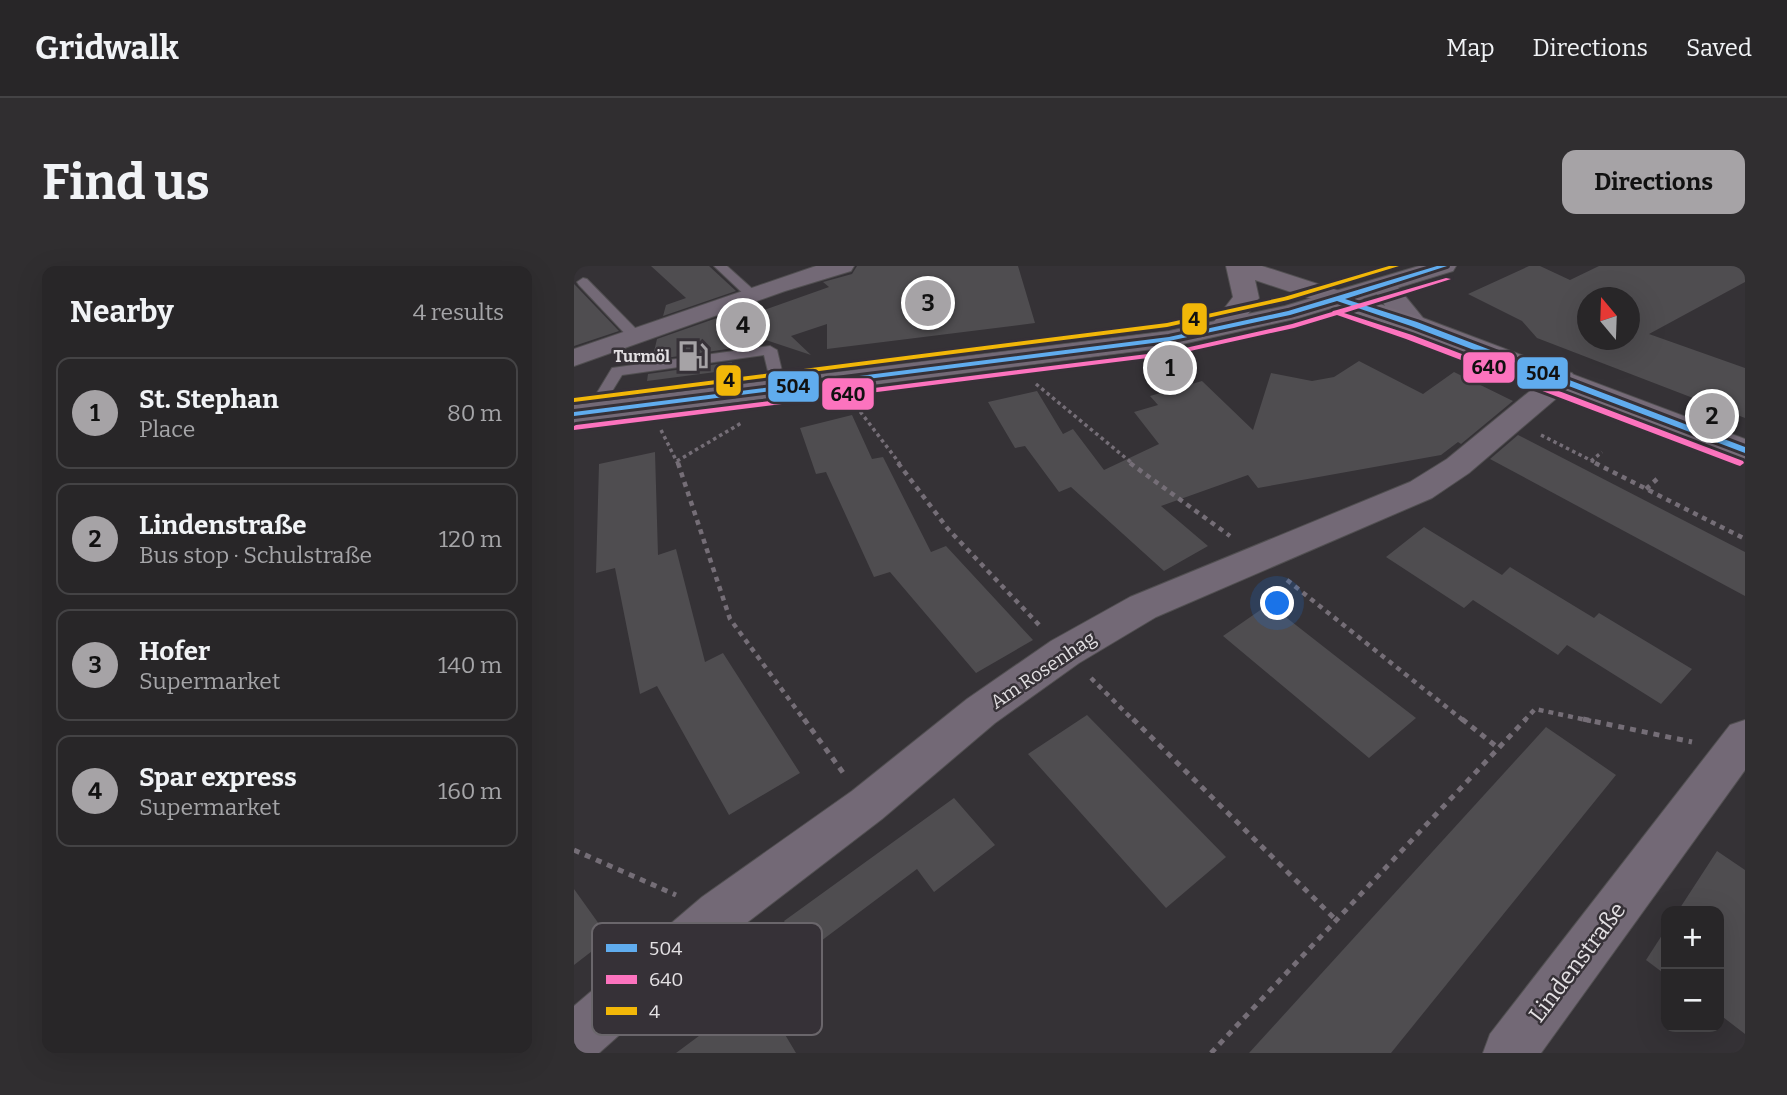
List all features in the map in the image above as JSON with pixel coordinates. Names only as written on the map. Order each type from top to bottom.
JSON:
[{"type":"street","points":[[574,358],[842,266]]},
{"type":"street","points":[[584,413],[1169,339],[1339,299],[1444,266]]},
{"type":"street","points":[[1239,267],[1414,324],[1745,450]]},
{"type":"street","points":[[1223,327],[1247,298],[1239,267]]},
{"type":"street","points":[[1383,285],[1414,324]]},
{"type":"street","name":"Am Rosenhag","points":[[709,923],[867,805],[981,711],[1065,652],[1143,607],[1421,490],[1458,466],[1562,379]]},
{"type":"street","name":"Lindenstraße","points":[[1509,1053],[1735,751]]},
{"type":"street","name":"Am Rosenhag","points":[[574,1040],[592,1024]]},
{"type":"lane","points":[[720,266],[753,296]]},
{"type":"lane","points":[[583,282],[636,337]]},
{"type":"path","points":[[677,461],[752,417]]},
{"type":"path","points":[[1512,421],[1745,539]]},
{"type":"path","points":[[661,430],[677,461],[730,619],[867,805]]},
{"type":"path","points":[[1591,461],[1602,452]]},
{"type":"path","points":[[1646,489],[1657,480]]},
{"type":"path","points":[[1211,1053],[1535,709],[1735,751]]},
{"type":"path","points":[[574,850],[719,914]]},
{"type":"building","points":[[651,266],[709,266],[736,291],[663,316],[666,305],[686,298]]},
{"type":"building","points":[[857,266],[1018,266],[1035,323],[827,349],[827,324],[791,336],[811,355],[736,330],[734,348],[652,360],[657,339],[754,305],[761,311],[829,287],[823,282],[852,274]]},
{"type":"building","points":[[1529,266],[1540,266],[1570,280],[1599,266],[1745,266],[1745,282],[1649,334],[1745,368],[1745,418],[1537,338],[1522,321],[1468,294]]},
{"type":"building","points":[[574,284],[577,287],[619,331],[574,346]]},
{"type":"building","points":[[1359,361],[1423,394],[1454,372],[1513,401],[1461,444],[1458,442],[1441,455],[1258,488],[1248,475],[1161,506],[1208,546],[1164,571],[1071,487],[1059,492],[1025,446],[1015,448],[988,402],[1037,391],[1063,434],[1073,429],[1104,470],[1159,444],[1134,412],[1158,405],[1150,396],[1202,381],[1253,430],[1271,373],[1312,381],[1334,377]]},
{"type":"building","points":[[732,362],[731,370],[647,381],[648,374]]},
{"type":"building","points":[[852,415],[872,459],[883,457],[931,552],[946,546],[1033,640],[976,673],[890,572],[874,577],[826,472],[816,474],[800,428]]},
{"type":"building","points":[[1518,435],[1745,552],[1745,596],[1490,459]]},
{"type":"building","points":[[655,452],[658,555],[676,549],[705,662],[723,653],[800,773],[729,815],[657,686],[640,694],[615,568],[596,573],[599,464]]},
{"type":"building","points":[[1424,527],[1502,575],[1510,567],[1594,618],[1599,613],[1692,669],[1661,704],[1567,645],[1558,655],[1473,600],[1464,608],[1386,557]]},
{"type":"building","points":[[1269,604],[1416,718],[1369,758],[1223,636]]},
{"type":"building","points":[[1087,715],[1226,857],[1166,908],[1028,754]]},
{"type":"building","points":[[1546,727],[1616,775],[1391,1053],[1249,1053]]},
{"type":"building","points":[[954,798],[995,845],[934,892],[917,869],[822,940],[822,923],[784,921]]},
{"type":"building","points":[[1717,851],[1745,870],[1745,1034],[1724,1018],[1724,906],[1681,906]]},
{"type":"building","points":[[574,889],[598,923],[592,923],[592,951],[574,965]]},
{"type":"building","points":[[1661,937],[1661,971],[1646,960]]},
{"type":"building","points":[[700,1035],[785,1035],[796,1053],[676,1053]]},
{"type":"transit line","name":"4","points":[[574,400],[1167,325],[1286,299],[1396,266]]},
{"type":"transit line","name":"504","points":[[574,414],[1169,339],[1290,313],[1444,266]]},
{"type":"transit line","name":"640","points":[[576,428],[1172,353],[1294,326],[1448,279]]},
{"type":"transit line","name":"504","points":[[1339,299],[1414,324],[1745,450]]},
{"type":"transit line","name":"640","points":[[1335,312],[1409,337],[1740,463]]},
{"type":"place","name":"Hofer","points":[[928,303]]},
{"type":"place","name":"Spar express","points":[[743,325]]},
{"type":"place","name":"Turmöl","points":[[693,356]]},
{"type":"place","name":"St. Stephan","points":[[1170,368]]},
{"type":"place","name":"Lindenstraße","points":[[1712,416]]}]
